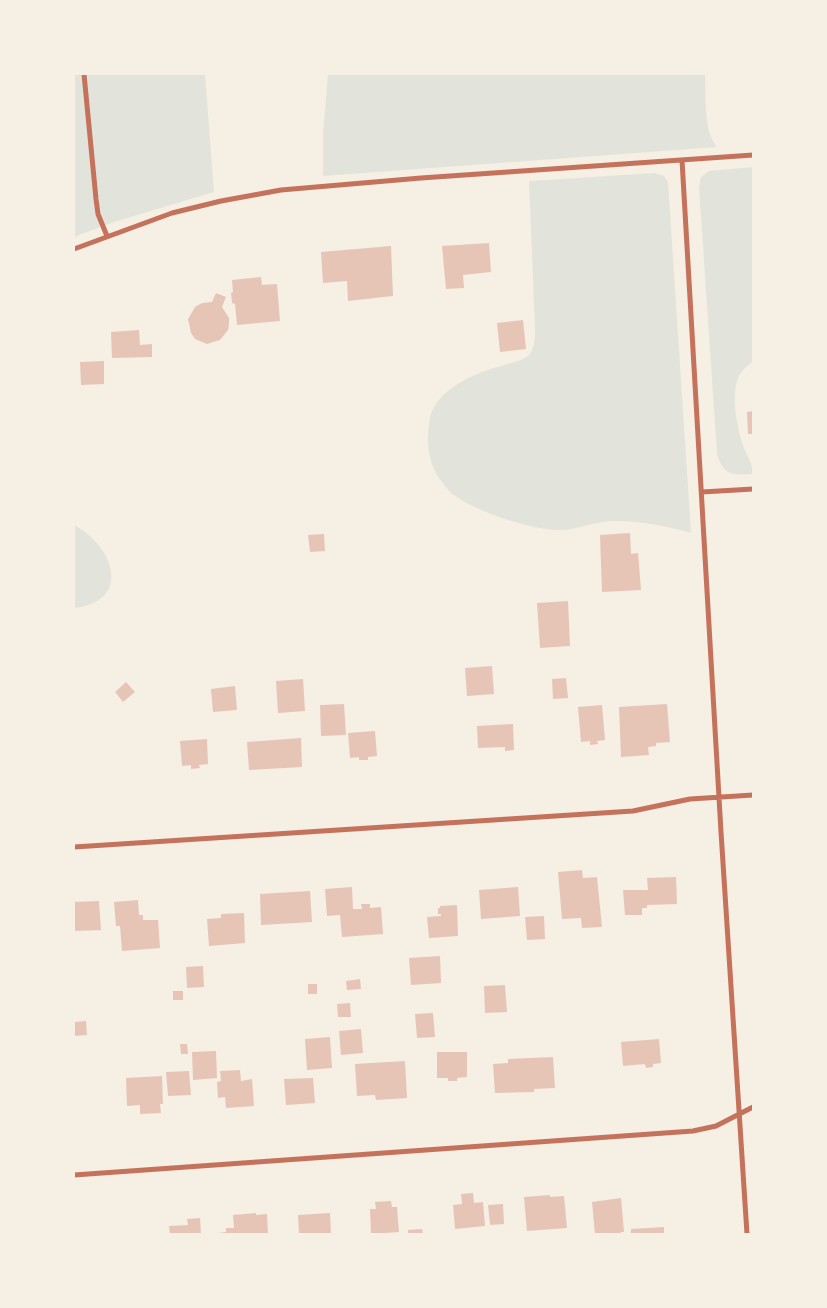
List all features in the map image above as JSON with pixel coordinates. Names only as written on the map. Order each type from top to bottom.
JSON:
[{"type":"street","points":[[84,74],[98,214],[106,236]]},
{"type":"street","points":[[74,249],[172,213],[259,193],[296,188],[753,155]]},
{"type":"street","points":[[682,160],[719,798],[747,1234]]},
{"type":"street","points":[[702,492],[753,489]]},
{"type":"street","points":[[74,847],[633,811],[681,800],[753,796]]},
{"type":"street","points":[[74,1175],[693,1131],[716,1126],[753,1107]]},
{"type":"shaded area","points":[[74,74],[205,74],[214,192],[114,222],[74,237]]},
{"type":"shaded area","points":[[328,74],[705,74],[707,122],[709,132],[717,147],[323,176],[323,134]]},
{"type":"shaded area","points":[[753,167],[753,361],[742,371],[738,378],[735,402],[739,430],[753,474],[734,474],[722,467],[717,454],[699,187],[701,177],[709,171]]},
{"type":"shaded area","points":[[655,173],[664,176],[668,182],[691,533],[654,524],[616,521],[564,530],[539,528],[491,514],[454,495],[439,478],[430,458],[428,435],[433,409],[446,393],[463,381],[482,372],[516,362],[529,355],[535,339],[529,181]]},
{"type":"shaded area","points":[[74,525],[88,534],[99,545],[107,558],[111,571],[111,584],[105,595],[93,603],[74,608]]},
{"type":"building","points":[[489,243],[491,272],[463,275],[464,288],[446,289],[442,246]]},
{"type":"building","points":[[391,246],[393,296],[348,301],[347,281],[323,283],[321,252]]},
{"type":"building","points":[[261,277],[262,285],[277,284],[280,321],[237,325],[235,304],[232,303],[232,280]]},
{"type":"building","points":[[216,293],[226,297],[222,307],[229,318],[228,330],[220,340],[207,344],[195,339],[191,333],[188,319],[195,307],[202,303],[212,302]]},
{"type":"building","points":[[523,320],[526,349],[500,352],[497,323]]},
{"type":"building","points":[[139,330],[140,345],[152,344],[152,357],[112,358],[111,332]]},
{"type":"building","points":[[104,361],[104,384],[81,385],[80,362]]},
{"type":"building","points":[[753,411],[753,434],[748,434],[747,412]]},
{"type":"building","points":[[630,533],[631,554],[638,553],[641,590],[602,592],[600,535]]},
{"type":"building","points":[[324,534],[325,551],[310,552],[308,535]]},
{"type":"building","points":[[568,601],[570,646],[540,648],[537,603]]},
{"type":"building","points":[[492,666],[494,694],[467,696],[465,668]]},
{"type":"building","points":[[566,678],[568,698],[553,699],[552,679]]},
{"type":"building","points":[[303,679],[305,711],[278,713],[276,681]]},
{"type":"building","points":[[126,682],[135,692],[123,702],[115,692]]},
{"type":"building","points":[[235,686],[237,710],[213,712],[211,689]]},
{"type":"building","points":[[344,704],[346,735],[321,736],[320,705]]},
{"type":"building","points":[[667,704],[670,742],[656,743],[656,746],[648,747],[649,755],[621,757],[619,707]]},
{"type":"building","points":[[602,705],[605,740],[597,741],[598,744],[590,745],[590,741],[581,742],[578,707]]},
{"type":"building","points":[[513,724],[514,750],[505,751],[505,747],[478,748],[477,726]]},
{"type":"building","points":[[375,731],[377,756],[368,757],[368,760],[359,760],[359,757],[350,758],[348,733]]},
{"type":"building","points":[[301,738],[302,767],[249,770],[247,742]]},
{"type":"building","points":[[207,739],[208,764],[199,765],[200,768],[191,769],[191,765],[182,766],[180,741]]},
{"type":"building","points":[[582,870],[583,878],[597,877],[602,927],[582,928],[581,918],[562,919],[558,872]]},
{"type":"building","points":[[676,877],[677,904],[647,905],[647,908],[642,908],[642,915],[625,915],[623,890],[648,890],[647,878]]},
{"type":"building","points":[[352,887],[353,909],[362,909],[361,904],[370,904],[370,908],[381,907],[383,934],[342,937],[340,915],[327,916],[325,889]]},
{"type":"building","points":[[518,887],[520,916],[481,919],[479,890]]},
{"type":"building","points":[[310,891],[312,922],[261,925],[260,894]]},
{"type":"building","points":[[138,900],[139,915],[143,915],[143,920],[158,920],[160,948],[122,951],[120,926],[116,926],[114,902]]},
{"type":"building","points":[[99,901],[101,930],[74,931],[74,902]]},
{"type":"building","points":[[457,905],[458,936],[429,938],[427,917],[441,916],[441,914],[438,914],[440,906]]},
{"type":"building","points":[[244,913],[245,943],[209,946],[207,919],[221,918],[221,914]]},
{"type":"building","points":[[544,916],[545,939],[527,940],[525,917]]},
{"type":"building","points":[[440,956],[441,983],[411,985],[409,958]]},
{"type":"building","points":[[203,966],[204,987],[187,988],[186,967]]},
{"type":"building","points":[[360,979],[361,989],[347,990],[346,981]]},
{"type":"building","points":[[308,984],[317,984],[317,994],[308,994]]},
{"type":"building","points":[[505,985],[507,1012],[485,1013],[484,986]]},
{"type":"building","points":[[173,991],[183,991],[183,1000],[173,1000]]},
{"type":"building","points":[[350,1003],[351,1017],[338,1017],[337,1004]]},
{"type":"building","points":[[433,1013],[435,1037],[417,1038],[415,1014]]},
{"type":"building","points":[[86,1021],[87,1035],[74,1036],[74,1022]]},
{"type":"building","points":[[361,1029],[363,1053],[341,1055],[339,1031]]},
{"type":"building","points":[[330,1037],[332,1068],[307,1070],[305,1039]]},
{"type":"building","points":[[659,1039],[661,1063],[653,1064],[653,1067],[646,1068],[645,1064],[623,1066],[621,1042]]},
{"type":"building","points":[[180,1044],[187,1044],[188,1054],[181,1054]]},
{"type":"building","points":[[216,1051],[217,1078],[193,1080],[192,1052]]},
{"type":"building","points":[[437,1052],[467,1052],[467,1077],[457,1078],[457,1081],[448,1081],[448,1078],[437,1078]]},
{"type":"building","points":[[553,1057],[555,1088],[534,1089],[534,1092],[495,1093],[493,1064],[508,1063],[508,1059]]},
{"type":"building","points":[[405,1061],[407,1098],[376,1100],[375,1095],[357,1096],[355,1064]]},
{"type":"building","points":[[240,1070],[241,1081],[252,1079],[254,1106],[226,1108],[225,1097],[218,1098],[217,1082],[221,1081],[220,1071]]},
{"type":"building","points":[[189,1071],[191,1095],[168,1096],[166,1072]]},
{"type":"building","points":[[162,1076],[163,1104],[160,1104],[161,1113],[140,1114],[140,1105],[127,1106],[126,1078]]},
{"type":"building","points":[[313,1078],[315,1103],[286,1105],[284,1079]]},
{"type":"building","points":[[473,1193],[474,1203],[483,1202],[485,1226],[455,1229],[453,1205],[462,1204],[461,1194]]},
{"type":"building","points":[[550,1195],[550,1197],[564,1196],[567,1228],[527,1231],[524,1197]]},
{"type":"building","points":[[621,1198],[624,1232],[621,1232],[621,1234],[595,1234],[592,1202]]},
{"type":"building","points":[[391,1201],[392,1207],[397,1207],[399,1232],[371,1234],[370,1209],[376,1209],[375,1202]]},
{"type":"building","points":[[503,1204],[504,1224],[490,1225],[488,1205]]},
{"type":"building","points":[[256,1213],[256,1215],[267,1214],[268,1234],[218,1234],[226,1232],[226,1228],[234,1228],[233,1215]]},
{"type":"building","points":[[330,1213],[331,1234],[299,1234],[298,1215]]},
{"type":"building","points":[[200,1218],[201,1234],[170,1234],[169,1226],[188,1225],[187,1219]]},
{"type":"building","points":[[664,1227],[664,1234],[631,1234],[631,1229]]},
{"type":"building","points":[[422,1229],[423,1234],[408,1234],[408,1230]]}]
